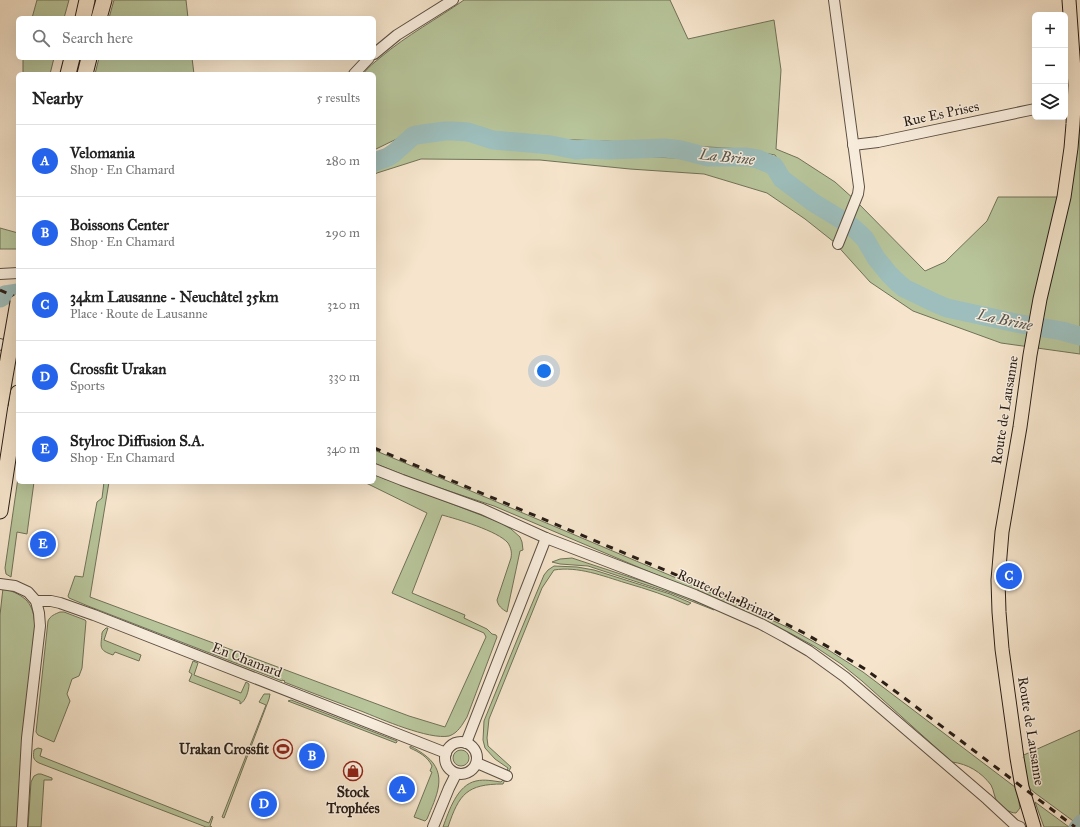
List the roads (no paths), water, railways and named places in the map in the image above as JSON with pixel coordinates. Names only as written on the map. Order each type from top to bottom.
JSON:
[{"type":"highway","points":[[83,16],[87,0]]},
{"type":"highway","points":[[100,16],[104,0]]},
{"type":"highway","points":[[68,72],[72,60]]},
{"type":"highway","points":[[86,72],[88,60]]},
{"type":"highway","points":[[0,405],[16,313]]},
{"type":"highway","points":[[0,511],[16,406]]},
{"type":"main road","name":"Route de Lausanne","points":[[1032,826],[1017,761],[1001,643],[998,580],[1002,532],[1022,419],[1032,344],[1040,299],[1069,169],[1073,130],[1070,104],[1075,85],[1069,0]]},
{"type":"street","points":[[376,52],[397,35],[453,0]]},
{"type":"street","points":[[834,0],[859,187],[838,244]]},
{"type":"street","points":[[356,72],[367,60]]},
{"type":"street","name":"Rue Es Prises","points":[[853,145],[878,142],[1032,110]]},
{"type":"street","points":[[0,274],[16,273]]},
{"type":"street","points":[[0,344],[16,351]]},
{"type":"street","name":"Route de la Brinaz","points":[[376,470],[482,509],[546,538],[713,603],[761,624],[809,651],[845,677],[987,799],[1015,825],[1020,827]]},
{"type":"street","points":[[466,743],[546,538]]},
{"type":"street","points":[[0,584],[15,586],[28,592],[36,601],[39,613],[40,626],[27,738],[22,827]]},
{"type":"street","name":"En Chamard","points":[[36,601],[51,601],[66,605],[446,753]]},
{"type":"street","points":[[461,742],[466,743],[474,748],[477,763],[471,771],[466,774],[456,774],[448,768],[446,763],[446,753],[451,745],[461,742]]},
{"type":"street","points":[[477,763],[507,776]]},
{"type":"street","points":[[433,827],[456,774]]},
{"type":"waterway","name":"La Brine","points":[[376,161],[394,153],[413,136],[445,131],[468,132],[493,140],[551,145],[576,150],[665,148],[681,150],[708,157],[747,157],[758,159],[774,166],[782,179],[814,203],[850,225],[865,239],[876,258],[889,274],[904,288],[947,308],[1080,336]]},
{"type":"waterway","name":"La Brine","points":[[0,298],[5,295],[16,293]]},
{"type":"waterway","points":[[1074,827],[1080,820]]},
{"type":"railway","points":[[0,290],[16,297]]},
{"type":"railway","points":[[376,449],[748,605],[804,633],[865,669],[1075,827]]},
{"type":"place","name":"Stylroc Diffusion S.A.","points":[[43,544]]},
{"type":"place","name":"34km Lausanne - Neuchâtel 35km","points":[[1009,576]]},
{"type":"place","name":"Urakan Crossfit","points":[[283,749]]},
{"type":"place","name":"Boissons Center","points":[[312,756]]},
{"type":"place","name":"Stock Trophées","points":[[353,771]]},
{"type":"place","name":"Velomania","points":[[402,789]]},
{"type":"place","name":"Crossfit Urakan","points":[[264,804]]}]
